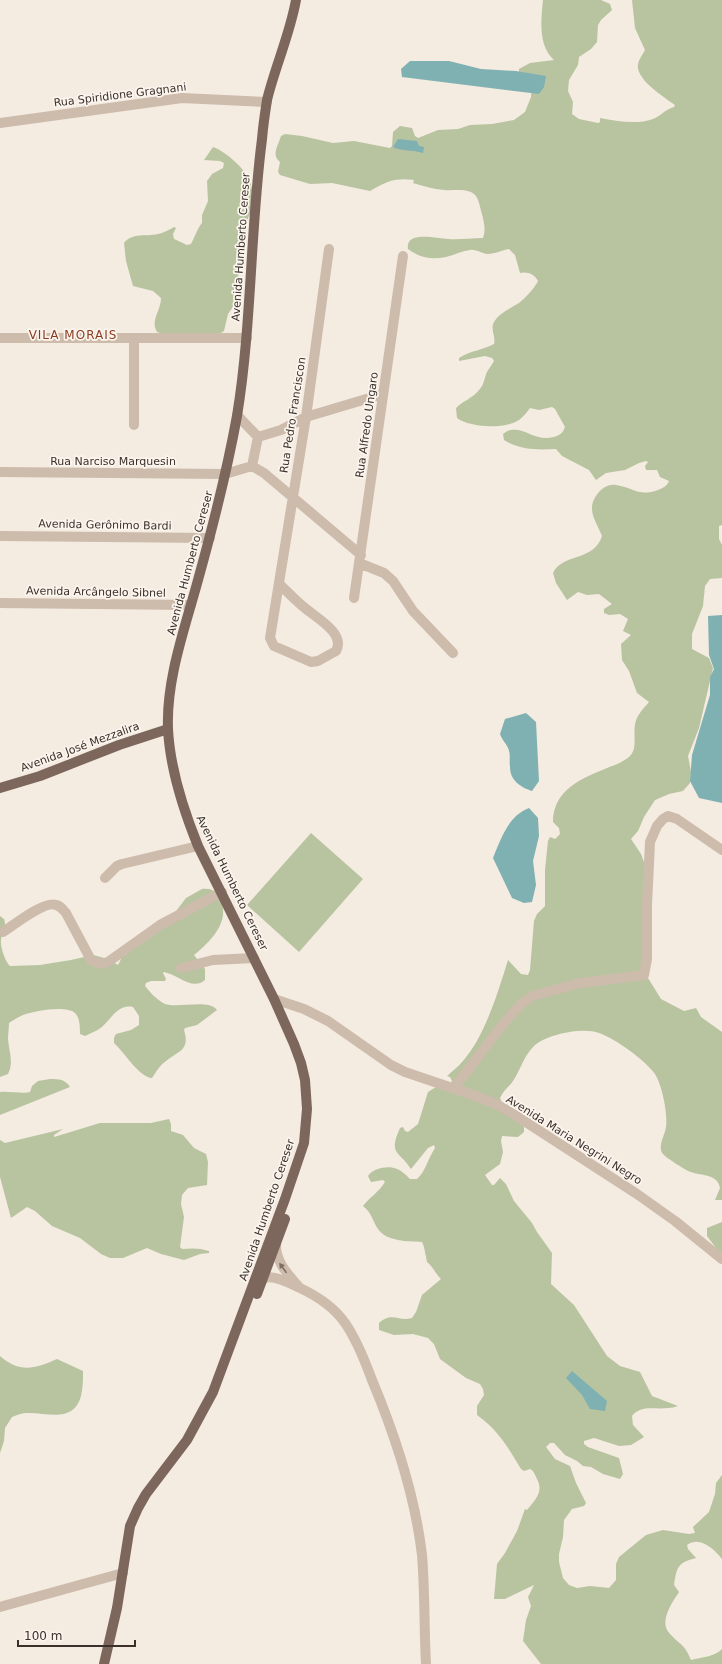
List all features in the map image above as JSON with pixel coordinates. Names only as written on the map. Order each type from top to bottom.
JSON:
[{"type":"main road","name":"Avenida Humberto Cereser","points":[[268,1256],[302,1148],[307,1109],[305,1080],[294,1044],[274,999],[198,846],[178,791],[170,752],[168,729],[170,693],[176,662],[210,538],[237,415],[247,338],[262,141],[267,102],[296,1]]},
{"type":"main road","name":"Avenida José Mezzalira","points":[[0,788],[40,776],[119,745],[168,729]]},
{"type":"main road","points":[[104,1664],[112,1638],[130,1526],[146,1494],[187,1440],[200,1418],[213,1392],[227,1355],[249,1314],[268,1256],[276,1245],[296,1186],[302,1148]]},
{"type":"street","name":"Rua Spiridione Gragnani","points":[[0,123],[182,98],[267,102]]},
{"type":"street","name":"Rua Pedro Franciscon","points":[[279,584],[306,609],[326,623],[335,634],[338,641],[336,651],[318,661],[311,662],[272,644],[270,638],[306,417],[329,249]]},
{"type":"street","name":"Rua Alfredo Ungaro","points":[[354,598],[403,256]]},
{"type":"street","points":[[0,338],[247,338]]},
{"type":"street","points":[[134,338],[134,425]]},
{"type":"street","points":[[258,437],[281,430],[306,417],[383,394]]},
{"type":"street","points":[[237,415],[258,437]]},
{"type":"street","points":[[258,437],[252,466],[264,473],[293,497],[360,559],[393,581],[413,611],[453,654]]},
{"type":"street","name":"Rua Narciso Marquesin","points":[[0,472],[225,474],[240,468],[252,466]]},
{"type":"street","name":"Avenida Gerônimo Bardi","points":[[0,536],[210,538]]},
{"type":"street","name":"Avenida Arcângelo Sibnel","points":[[0,603],[191,605]]},
{"type":"street","points":[[454,1088],[504,1023],[520,1005],[532,996],[580,983],[644,975],[647,959],[647,905],[650,842],[657,826],[663,819],[668,816],[676,819],[722,850]]},
{"type":"street","points":[[105,878],[117,866],[122,864],[198,846]]},
{"type":"street","points":[[3,932],[46,905],[55,904],[61,907],[66,913],[91,960],[100,964],[108,962],[160,925],[222,892]]},
{"type":"street","points":[[181,968],[213,960],[254,958]]},
{"type":"street","name":"Avenida Maria Negrini Negro","points":[[274,999],[304,1009],[328,1021],[391,1065],[405,1072],[496,1104],[515,1115],[637,1194],[675,1221],[722,1259]]},
{"type":"street","points":[[276,1245],[276,1254],[280,1264],[298,1288]]},
{"type":"street","points":[[263,1272],[325,1302],[335,1310],[345,1322],[356,1341],[373,1381],[402,1461],[419,1533],[424,1582],[426,1664]]},
{"type":"street","points":[[0,1607],[123,1573]]},
{"type":"green space","points":[[543,0],[601,0],[610,4],[612,10],[601,20],[598,25],[597,42],[591,49],[579,57],[578,65],[569,80],[568,91],[573,102],[572,114],[579,119],[598,123],[600,122],[600,118],[626,122],[647,121],[656,118],[675,105],[651,87],[641,76],[638,70],[640,58],[645,50],[635,28],[632,0],[722,0],[722,525],[719,526],[719,539],[722,545],[722,578],[710,579],[705,586],[703,606],[692,634],[692,649],[709,658],[713,668],[699,728],[688,756],[691,772],[690,783],[683,791],[669,794],[655,800],[644,817],[638,831],[631,839],[641,854],[645,865],[648,978],[661,999],[684,1011],[696,1008],[701,1017],[722,1032],[722,1200],[715,1200],[720,1188],[719,1183],[716,1180],[712,1177],[688,1171],[667,1158],[661,1151],[661,1144],[666,1127],[666,1115],[662,1092],[655,1074],[637,1056],[622,1045],[606,1036],[592,1031],[575,1031],[557,1035],[541,1041],[528,1053],[513,1081],[500,1098],[502,1103],[524,1127],[524,1132],[518,1137],[502,1136],[501,1141],[503,1152],[500,1164],[485,1175],[492,1185],[494,1185],[500,1178],[506,1184],[514,1201],[532,1223],[552,1253],[551,1284],[574,1305],[607,1356],[620,1366],[640,1372],[652,1396],[678,1406],[669,1408],[648,1408],[636,1412],[632,1416],[633,1425],[644,1437],[631,1445],[619,1446],[594,1438],[584,1441],[584,1444],[588,1447],[619,1458],[623,1474],[620,1479],[603,1474],[591,1467],[583,1466],[565,1455],[554,1443],[550,1443],[546,1447],[555,1459],[570,1466],[576,1483],[586,1503],[584,1506],[572,1509],[564,1520],[563,1537],[559,1554],[559,1562],[563,1578],[569,1585],[577,1588],[590,1586],[609,1588],[616,1580],[616,1564],[619,1557],[646,1535],[663,1530],[689,1534],[695,1533],[693,1527],[709,1512],[715,1494],[716,1483],[722,1475],[722,1559],[711,1548],[702,1543],[692,1542],[687,1545],[688,1549],[696,1558],[681,1564],[677,1570],[674,1585],[679,1592],[667,1613],[665,1624],[670,1634],[684,1647],[691,1660],[712,1655],[722,1649],[722,1664],[541,1664],[523,1641],[526,1620],[531,1606],[528,1597],[534,1585],[505,1599],[494,1599],[497,1564],[517,1531],[525,1509],[527,1510],[538,1496],[540,1488],[539,1484],[532,1471],[530,1469],[524,1471],[521,1469],[497,1433],[477,1415],[477,1406],[484,1395],[480,1384],[466,1378],[440,1359],[434,1344],[428,1338],[413,1334],[394,1335],[379,1330],[379,1323],[388,1318],[412,1318],[416,1312],[422,1295],[441,1279],[427,1262],[422,1242],[392,1239],[382,1233],[363,1206],[385,1182],[383,1180],[371,1182],[368,1176],[377,1169],[390,1167],[394,1168],[401,1171],[410,1179],[417,1179],[420,1176],[435,1148],[434,1145],[428,1148],[411,1169],[396,1152],[395,1143],[400,1128],[403,1127],[405,1131],[408,1132],[418,1124],[428,1092],[436,1087],[450,1085],[452,1081],[450,1077],[447,1076],[463,1061],[478,1039],[490,1013],[508,960],[521,974],[528,975],[530,970],[534,921],[537,914],[545,906],[545,870],[548,841],[550,837],[555,839],[560,834],[559,828],[553,822],[554,811],[558,801],[563,793],[579,781],[616,765],[632,754],[636,722],[640,713],[649,702],[637,693],[629,671],[622,660],[621,644],[631,635],[623,631],[628,619],[620,614],[609,615],[604,613],[604,609],[612,604],[599,594],[587,595],[578,592],[567,600],[556,583],[553,573],[563,562],[585,554],[598,544],[602,536],[594,518],[592,507],[594,499],[603,488],[616,485],[646,493],[666,486],[669,481],[660,477],[657,470],[646,470],[645,466],[648,462],[646,461],[625,470],[606,473],[596,480],[589,470],[562,456],[556,449],[522,448],[504,440],[503,434],[511,430],[522,431],[542,438],[560,435],[565,427],[555,409],[552,407],[539,410],[530,408],[519,420],[506,425],[488,426],[470,424],[457,418],[456,408],[481,388],[487,372],[494,361],[492,358],[485,356],[459,361],[459,358],[494,344],[493,325],[496,319],[502,313],[522,301],[538,281],[530,274],[525,272],[520,273],[515,255],[509,249],[488,254],[470,250],[446,257],[426,258],[408,249],[408,243],[417,237],[452,239],[483,238],[485,229],[478,201],[474,194],[463,190],[444,190],[432,188],[413,183],[414,180],[407,179],[390,181],[370,191],[332,183],[310,184],[280,175],[278,172],[280,162],[276,156],[276,150],[281,136],[285,134],[333,143],[354,141],[390,148],[392,146],[393,132],[400,126],[412,128],[415,136],[418,138],[438,130],[458,129],[470,125],[492,124],[514,120],[525,112],[531,97],[532,82],[519,74],[519,69],[530,63],[554,60],[545,48],[543,40],[541,24]]},
{"type":"green space","points":[[213,147],[218,149],[239,165],[247,175],[255,204],[245,228],[244,255],[238,277],[239,298],[228,314],[224,331],[219,334],[167,335],[157,332],[155,328],[155,319],[161,303],[161,298],[153,291],[133,286],[126,261],[124,243],[131,237],[160,234],[174,227],[176,228],[173,234],[174,239],[187,245],[191,244],[202,223],[202,215],[208,201],[207,181],[212,174],[223,168],[224,163],[220,161],[204,160]]},
{"type":"green space","points":[[311,833],[363,879],[299,952],[247,905]]},
{"type":"green space","points":[[202,889],[208,889],[215,892],[223,907],[223,915],[218,930],[213,937],[194,955],[205,969],[205,980],[195,984],[164,972],[163,973],[166,979],[165,981],[151,981],[146,983],[145,986],[158,999],[168,1005],[199,1004],[212,1007],[217,1010],[197,1025],[185,1028],[185,1046],[162,1064],[152,1078],[142,1074],[114,1043],[116,1034],[131,1030],[139,1025],[139,1016],[133,1007],[119,1010],[102,1027],[85,1036],[80,1034],[78,1017],[75,1013],[65,1009],[34,1012],[19,1017],[9,1023],[8,1039],[11,1065],[8,1074],[0,1077],[0,916],[4,919],[5,924],[1,946],[5,958],[10,966],[40,965],[93,955],[108,959],[118,965],[121,959],[121,949],[164,927],[186,898]]},
{"type":"green space","points":[[50,1079],[62,1080],[70,1087],[0,1115],[0,1092],[30,1092],[32,1086],[38,1081]]},
{"type":"green space","points":[[169,1119],[171,1131],[183,1135],[194,1148],[206,1154],[208,1162],[207,1185],[188,1188],[182,1195],[181,1204],[184,1217],[180,1247],[182,1249],[202,1249],[209,1251],[209,1253],[200,1254],[184,1260],[161,1254],[147,1248],[123,1258],[110,1258],[101,1254],[80,1238],[52,1226],[35,1211],[27,1207],[11,1218],[0,1177],[0,1140],[5,1143],[63,1129],[54,1135],[54,1137],[100,1123],[151,1123]]},
{"type":"green space","points":[[722,1222],[722,1256],[707,1236],[707,1228]]},
{"type":"green space","points":[[0,1356],[14,1365],[27,1368],[57,1359],[83,1371],[83,1387],[77,1405],[66,1413],[51,1415],[25,1413],[12,1417],[5,1428],[4,1441],[0,1453]]},
{"type":"water","points":[[410,61],[449,61],[481,69],[516,71],[546,76],[544,87],[539,94],[402,77],[401,69]]},
{"type":"water","points":[[398,139],[417,141],[419,146],[424,147],[423,153],[393,147]]},
{"type":"water","points":[[722,615],[722,803],[699,798],[690,781],[692,755],[710,695],[710,677],[714,669],[709,655],[708,616]]},
{"type":"water","points":[[526,713],[536,722],[539,781],[532,791],[516,782],[512,776],[510,772],[509,750],[500,734],[505,719]]},
{"type":"water","points":[[529,808],[538,818],[539,836],[533,861],[536,885],[532,902],[524,903],[512,898],[493,858],[502,836],[510,822]]},
{"type":"water","points":[[572,1371],[607,1401],[605,1411],[590,1409],[582,1395],[566,1378]]},
{"type":"district","name":"VILA MORAIS","points":[[73,335]]}]
